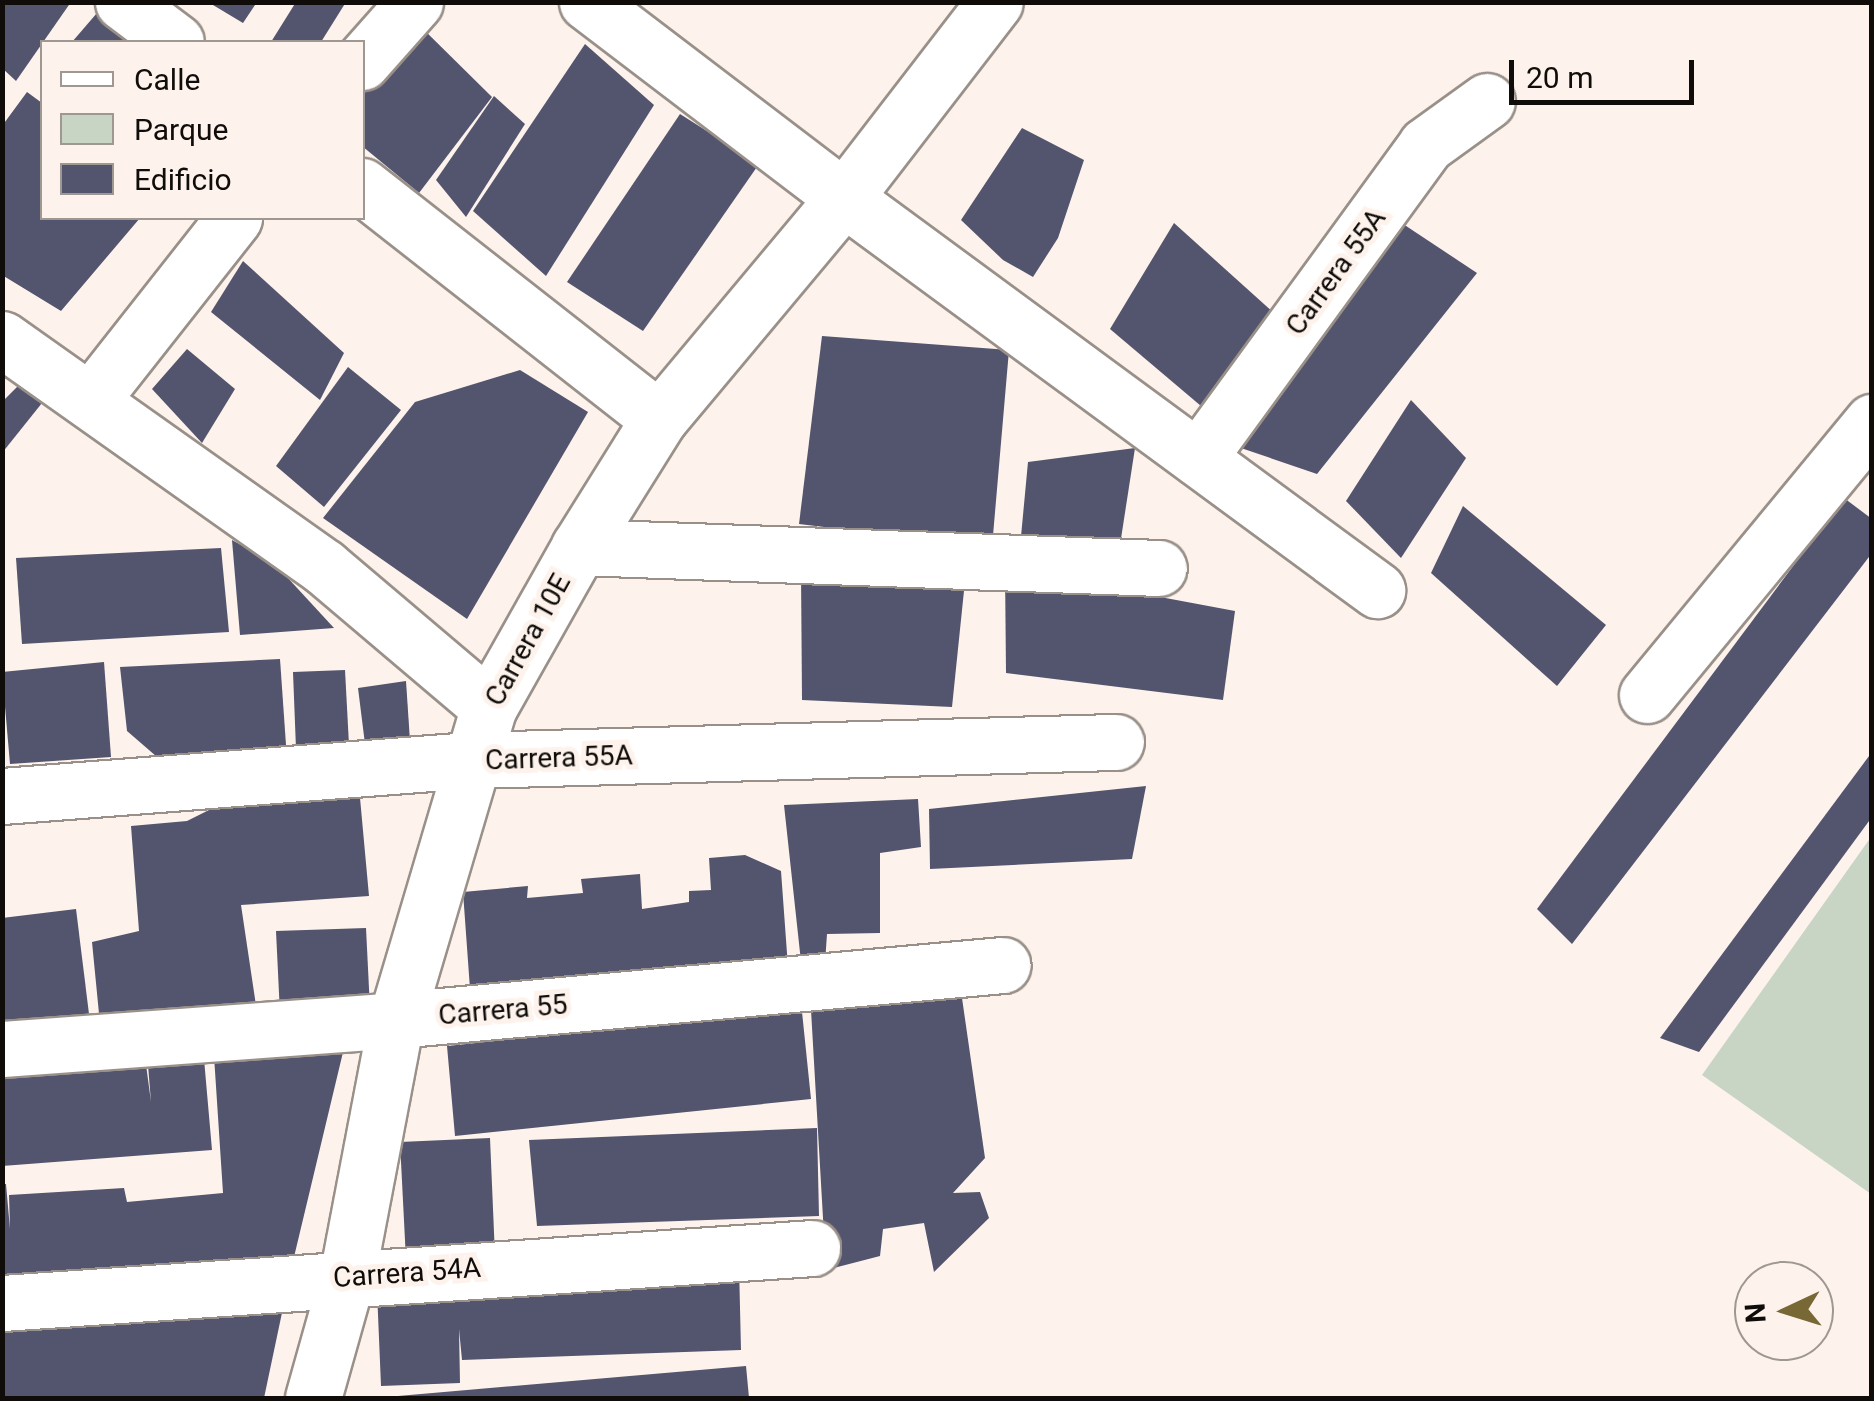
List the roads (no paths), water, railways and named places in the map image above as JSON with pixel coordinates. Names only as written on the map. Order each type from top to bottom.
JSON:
[{"type":"street","points":[[123,2],[173,40]]},
{"type":"street","points":[[365,59],[415,2]]},
{"type":"street","points":[[588,2],[844,198],[1377,590]]},
{"type":"street","name":"Carrera 10E","points":[[313,1398],[348,1277],[396,1020],[488,707],[579,547],[659,419],[844,198],[995,2]]},
{"type":"street","name":"Carrera 55A","points":[[1198,458],[1426,145],[1487,101]]},
{"type":"street","points":[[365,188],[659,419]]},
{"type":"street","points":[[90,401],[232,220]]},
{"type":"street","points":[[2,338],[324,567],[488,707]]},
{"type":"street","points":[[1646,696],[1872,422]]},
{"type":"street","points":[[579,547],[1159,568]]},
{"type":"street","name":"Carrera 55A","points":[[2,796],[474,760],[1116,742]]},
{"type":"street","name":"Carrera 55","points":[[2,1049],[396,1020],[1003,965]]},
{"type":"street","name":"Carrera 54A","points":[[2,1303],[812,1248]]}]
